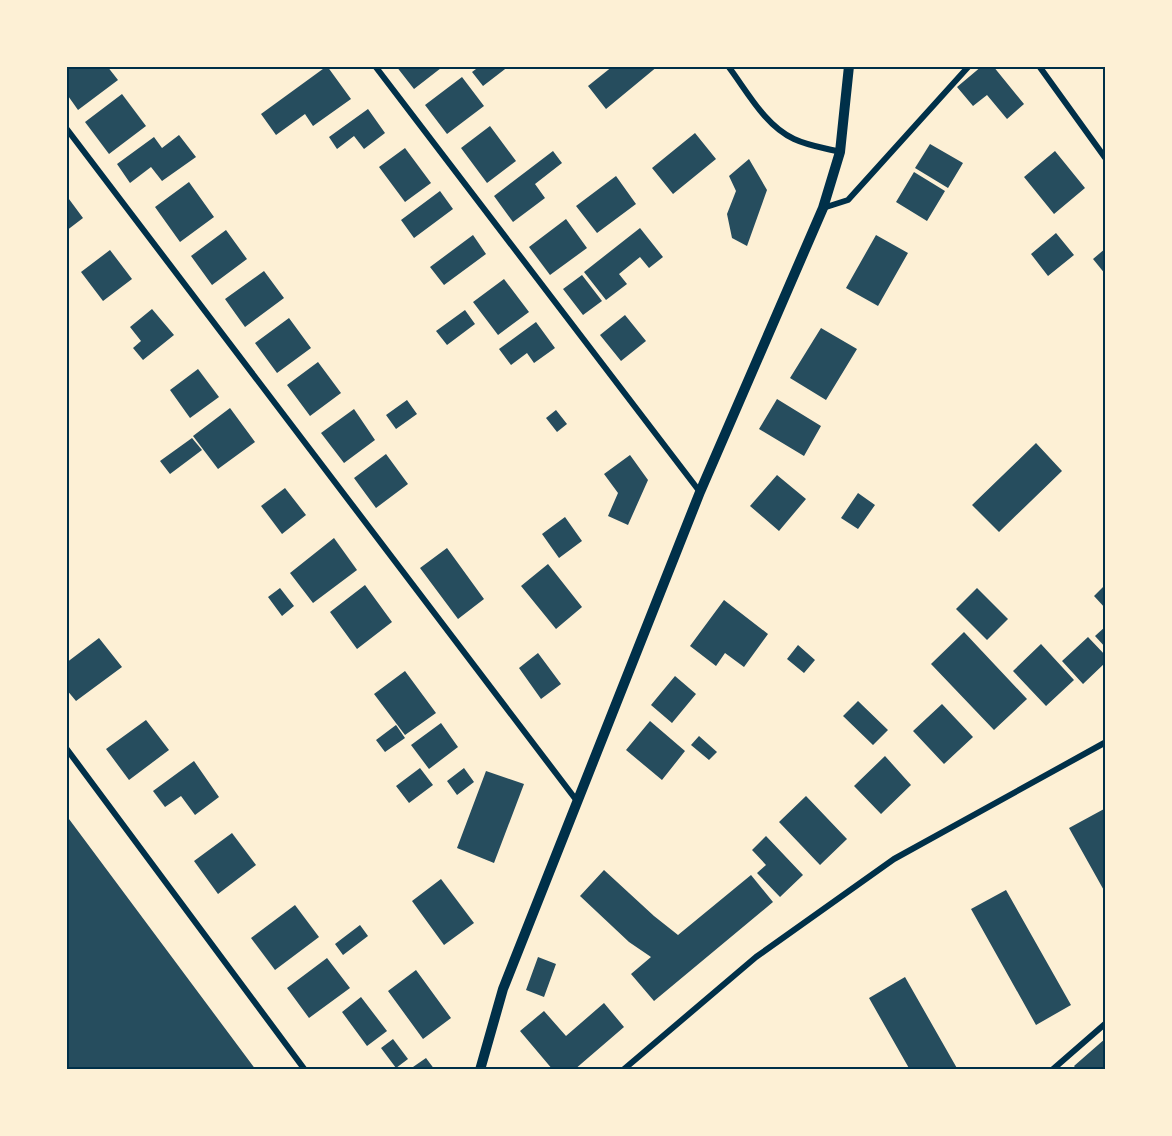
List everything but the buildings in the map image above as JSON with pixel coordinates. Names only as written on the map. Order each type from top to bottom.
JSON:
[{"type":"street","points":[[375,66],[700,492]]},
{"type":"street","points":[[728,66],[771,123],[792,138],[812,146],[840,152]]},
{"type":"street","points":[[480,1070],[503,989],[700,492],[823,208],[840,152],[849,66]]},
{"type":"street","points":[[823,208],[848,200],[969,66]]},
{"type":"street","points":[[1039,66],[1106,159]]},
{"type":"street","points":[[66,128],[577,802]]},
{"type":"street","points":[[623,1070],[756,957],[894,859],[1106,742]]},
{"type":"street","points":[[66,748],[305,1070]]},
{"type":"street","points":[[1052,1070],[1106,1023]]}]
